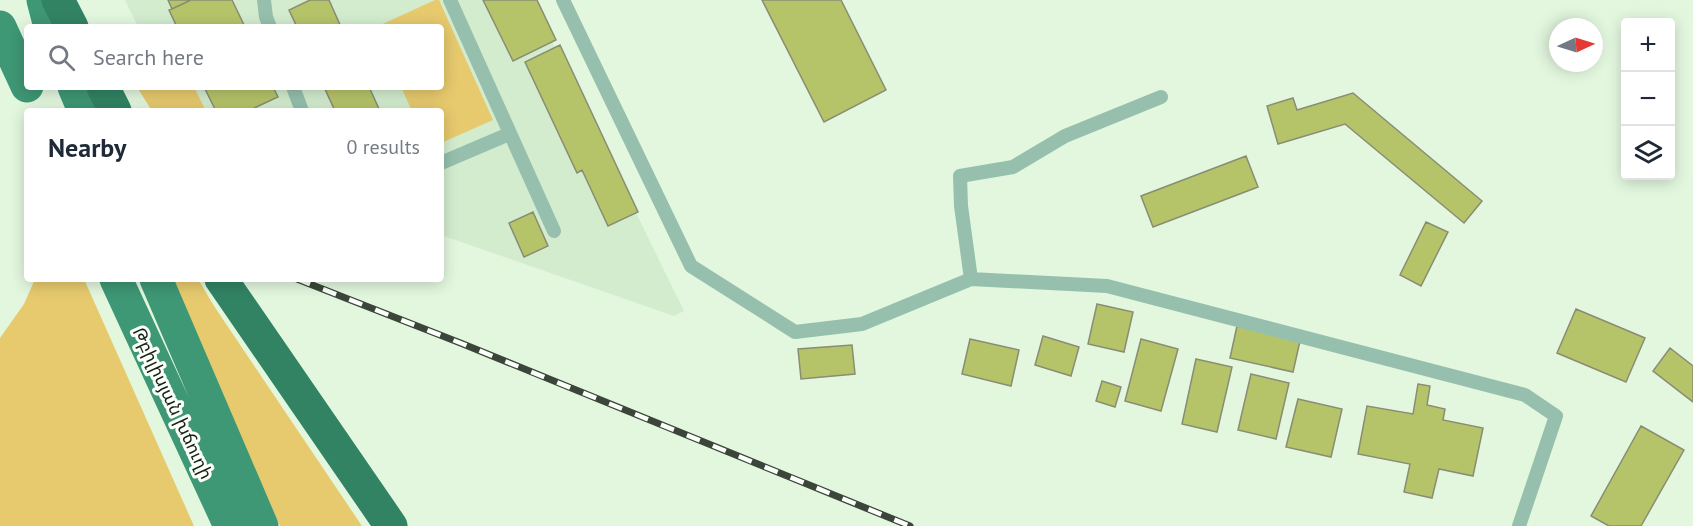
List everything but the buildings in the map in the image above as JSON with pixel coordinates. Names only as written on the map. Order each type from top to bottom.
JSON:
[{"type":"highway","points":[[58,0],[70,24]]},
{"type":"highway","points":[[104,90],[114,108]]},
{"type":"highway","points":[[224,282],[391,526]]},
{"type":"main road","points":[[43,0],[49,24]]},
{"type":"main road","points":[[0,27],[24,79]]},
{"type":"main road","points":[[29,90],[38,108]]},
{"type":"main road","points":[[75,90],[83,108]]},
{"type":"main road","name":"Թբիլիսյան խճուղի","points":[[117,282],[230,526]]},
{"type":"main road","name":"Թբիլիսյան խճուղի","points":[[157,282],[262,526]]},
{"type":"lane","points":[[264,0],[269,24]]},
{"type":"lane","points":[[450,0],[554,231]]},
{"type":"lane","points":[[563,0],[691,266],[795,332],[862,324],[970,279],[1107,286],[1525,395],[1556,416],[1519,526]]},
{"type":"lane","points":[[294,90],[301,108]]},
{"type":"lane","points":[[970,279],[961,207],[960,176],[1013,167],[1065,136],[1161,97]]},
{"type":"lane","points":[[444,162],[509,134]]},
{"type":"shaded area","points":[[125,0],[532,0],[684,311],[674,316],[444,236],[444,108],[176,108],[167,90],[444,90],[444,24],[137,24]]},
{"type":"shaded area","points":[[439,0],[493,120],[444,142],[444,108],[411,108],[402,90],[444,90],[444,24],[383,24]]},
{"type":"shaded area","points":[[139,90],[196,90],[204,108],[150,108]]},
{"type":"shaded area","points":[[34,282],[85,282],[194,526],[0,526],[0,338],[24,304]]},
{"type":"shaded area","points":[[172,282],[200,282],[362,526],[280,526]]},
{"type":"railway","points":[[305,282],[910,526]]}]
